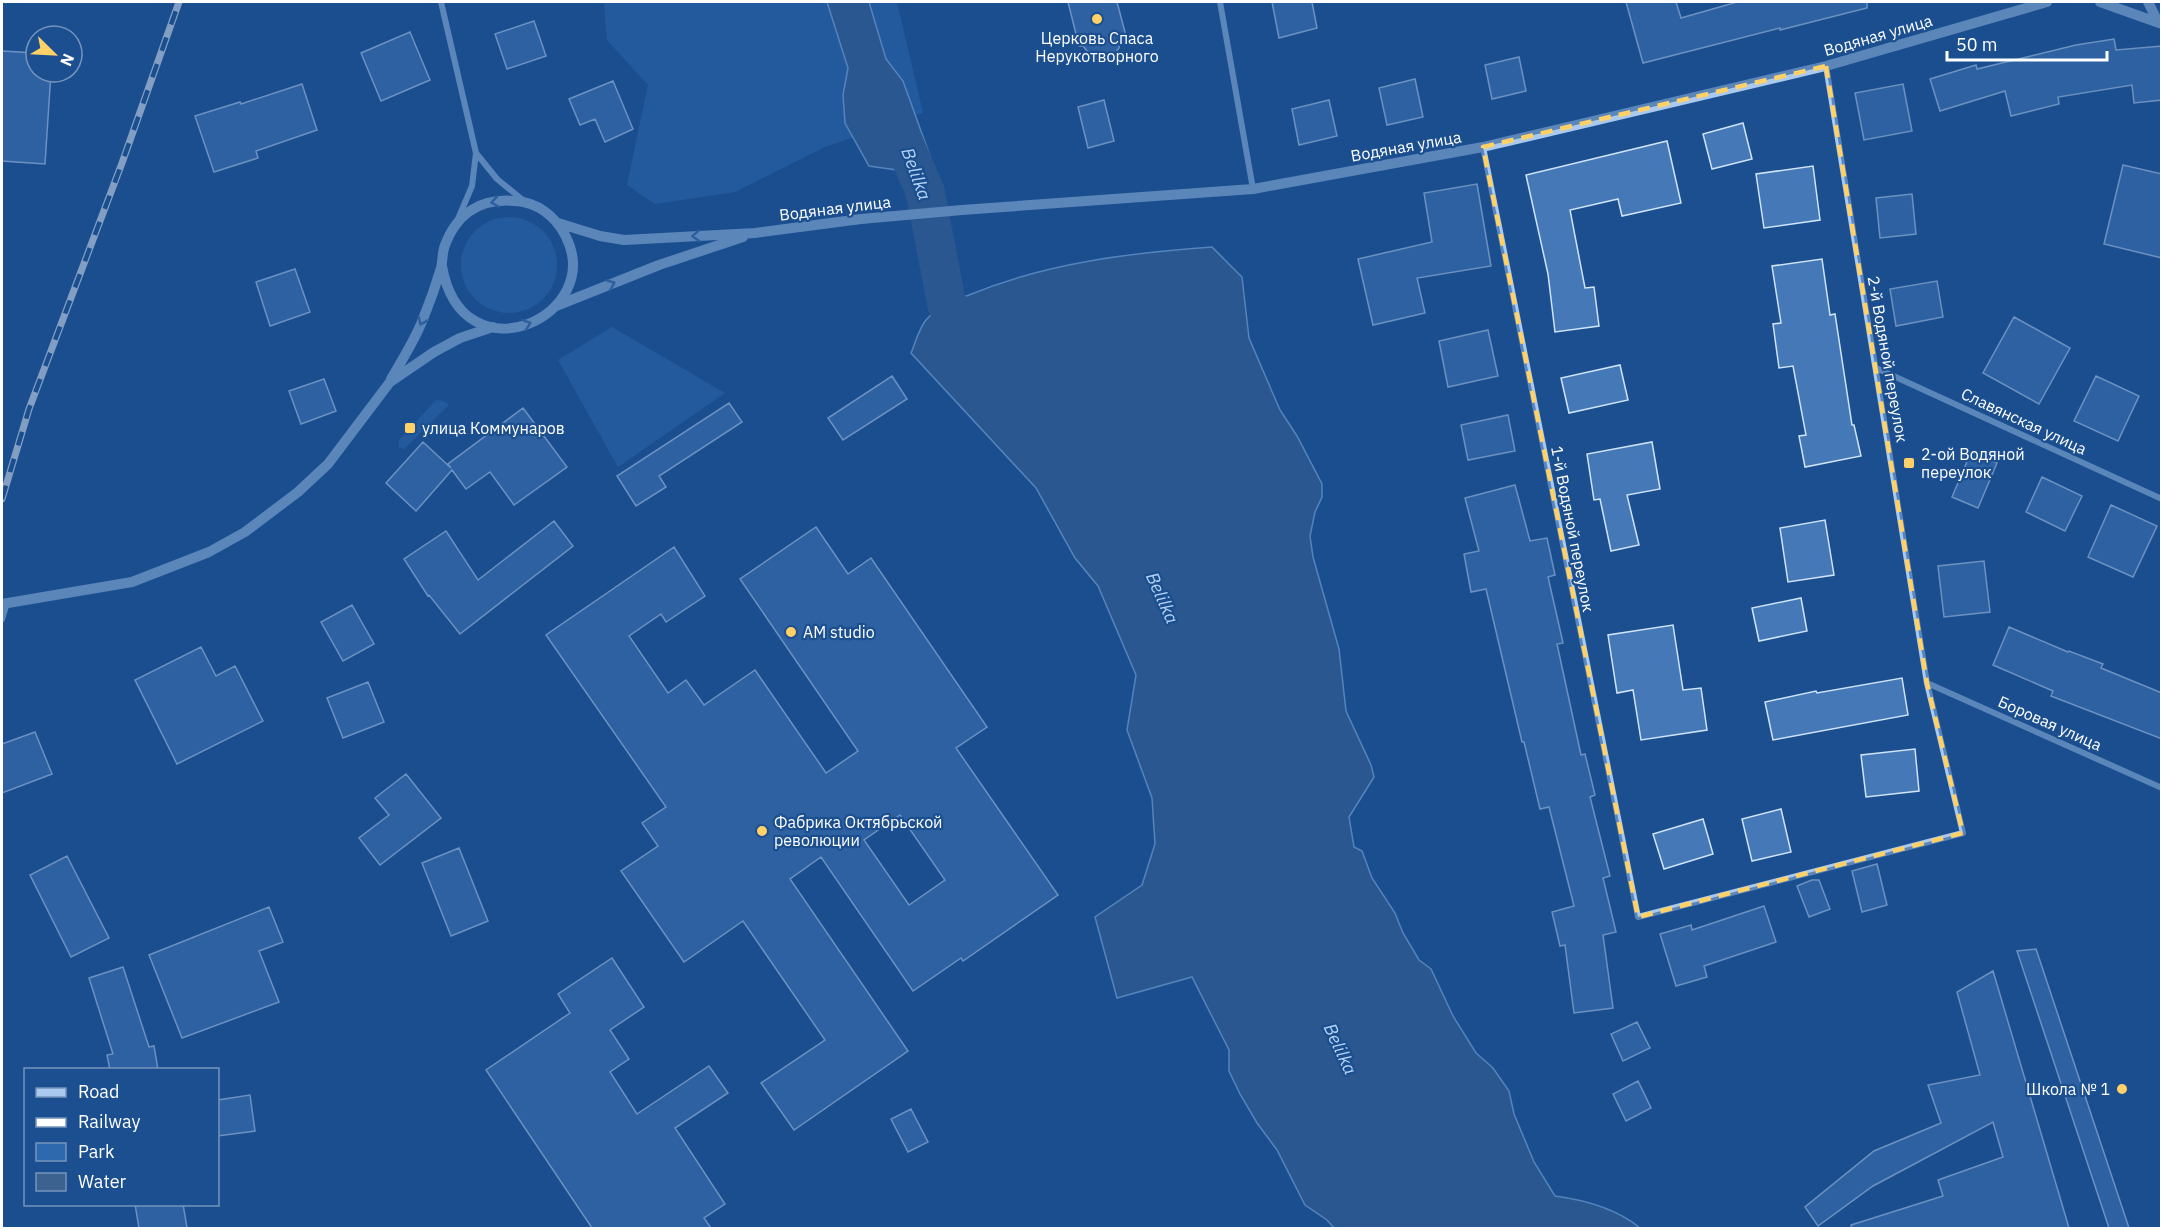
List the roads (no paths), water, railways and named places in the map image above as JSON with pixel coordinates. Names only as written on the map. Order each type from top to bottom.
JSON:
[{"type":"street","points":[[2,619],[4,603],[132,582],[209,552],[245,532],[298,492],[328,464],[390,382],[422,321],[442,266],[444,246],[472,186],[476,153],[441,2]]},
{"type":"street","points":[[1220,2],[1253,189]]},
{"type":"street","name":"Водяная улица","points":[[755,233],[861,219],[962,210],[1253,189],[1483,147],[1826,66],[2047,2]]},
{"type":"street","points":[[2100,2],[2160,23]]},
{"type":"street","points":[[2148,2],[2160,23]]},
{"type":"street","name":"2-й Водяной переулок","points":[[1826,66],[1927,683],[1963,833]]},
{"type":"street","name":"1-й Водяной переулок","points":[[1483,147],[1638,917],[1963,833]]},
{"type":"street","points":[[442,266],[445,285],[455,303],[471,319],[493,327],[510,329],[526,326],[542,318],[556,306],[565,292],[571,273],[571,255],[566,237],[558,224],[545,211],[525,201],[497,179],[476,153]]},
{"type":"street","points":[[456,224],[469,211],[481,204],[498,200],[525,201]]},
{"type":"street","points":[[558,224],[624,240],[755,233]]},
{"type":"street","points":[[556,306],[659,265],[755,233]]},
{"type":"street","points":[[390,382],[434,352],[460,338],[493,327]]},
{"type":"street","name":"Славянская улица","points":[[1876,368],[2162,499]]},
{"type":"street","name":"Боровая улица","points":[[1927,683],[2162,788]]},
{"type":"water","points":[[827,2],[869,2],[886,59],[903,81],[930,156],[932,188],[925,191],[904,171],[869,166],[845,123],[843,95],[848,68]]},
{"type":"water","points":[[1212,247],[1242,277],[1249,338],[1280,410],[1297,436],[1322,484],[1322,497],[1315,512],[1310,536],[1313,557],[1339,649],[1346,711],[1371,765],[1374,777],[1349,817],[1354,847],[1362,851],[1372,878],[1395,913],[1403,933],[1419,960],[1431,969],[1453,1016],[1476,1053],[1493,1068],[1509,1091],[1514,1114],[1534,1162],[1555,1196],[1600,1206],[1621,1215],[1640,1228],[1334,1228],[1327,1220],[1305,1205],[1277,1150],[1257,1123],[1240,1094],[1229,1071],[1229,1050],[1192,977],[1117,998],[1095,917],[1142,885],[1155,844],[1152,798],[1127,730],[1136,675],[1098,586],[1075,558],[1036,488],[911,353],[924,323],[935,312],[946,305],[998,284],[1088,261]]},
{"type":"waterway","name":"Belilka","points":[[904,143],[925,191],[947,305],[984,341]]},
{"type":"railway","points":[[2,499],[29,409],[122,163],[179,2]]},
{"type":"place","name":"Церковь Спаса Нерукотворного","points":[[1097,19]]},
{"type":"place","name":"улица Коммунаров","points":[[410,428]]},
{"type":"place","name":"2-ой Водяной переулок","points":[[1909,463]]},
{"type":"place","name":"AM studio","points":[[791,632]]},
{"type":"place","name":"Фабрика Октябрьской революции","points":[[762,831]]},
{"type":"place","name":"Школа № 1","points":[[2122,1089]]}]
